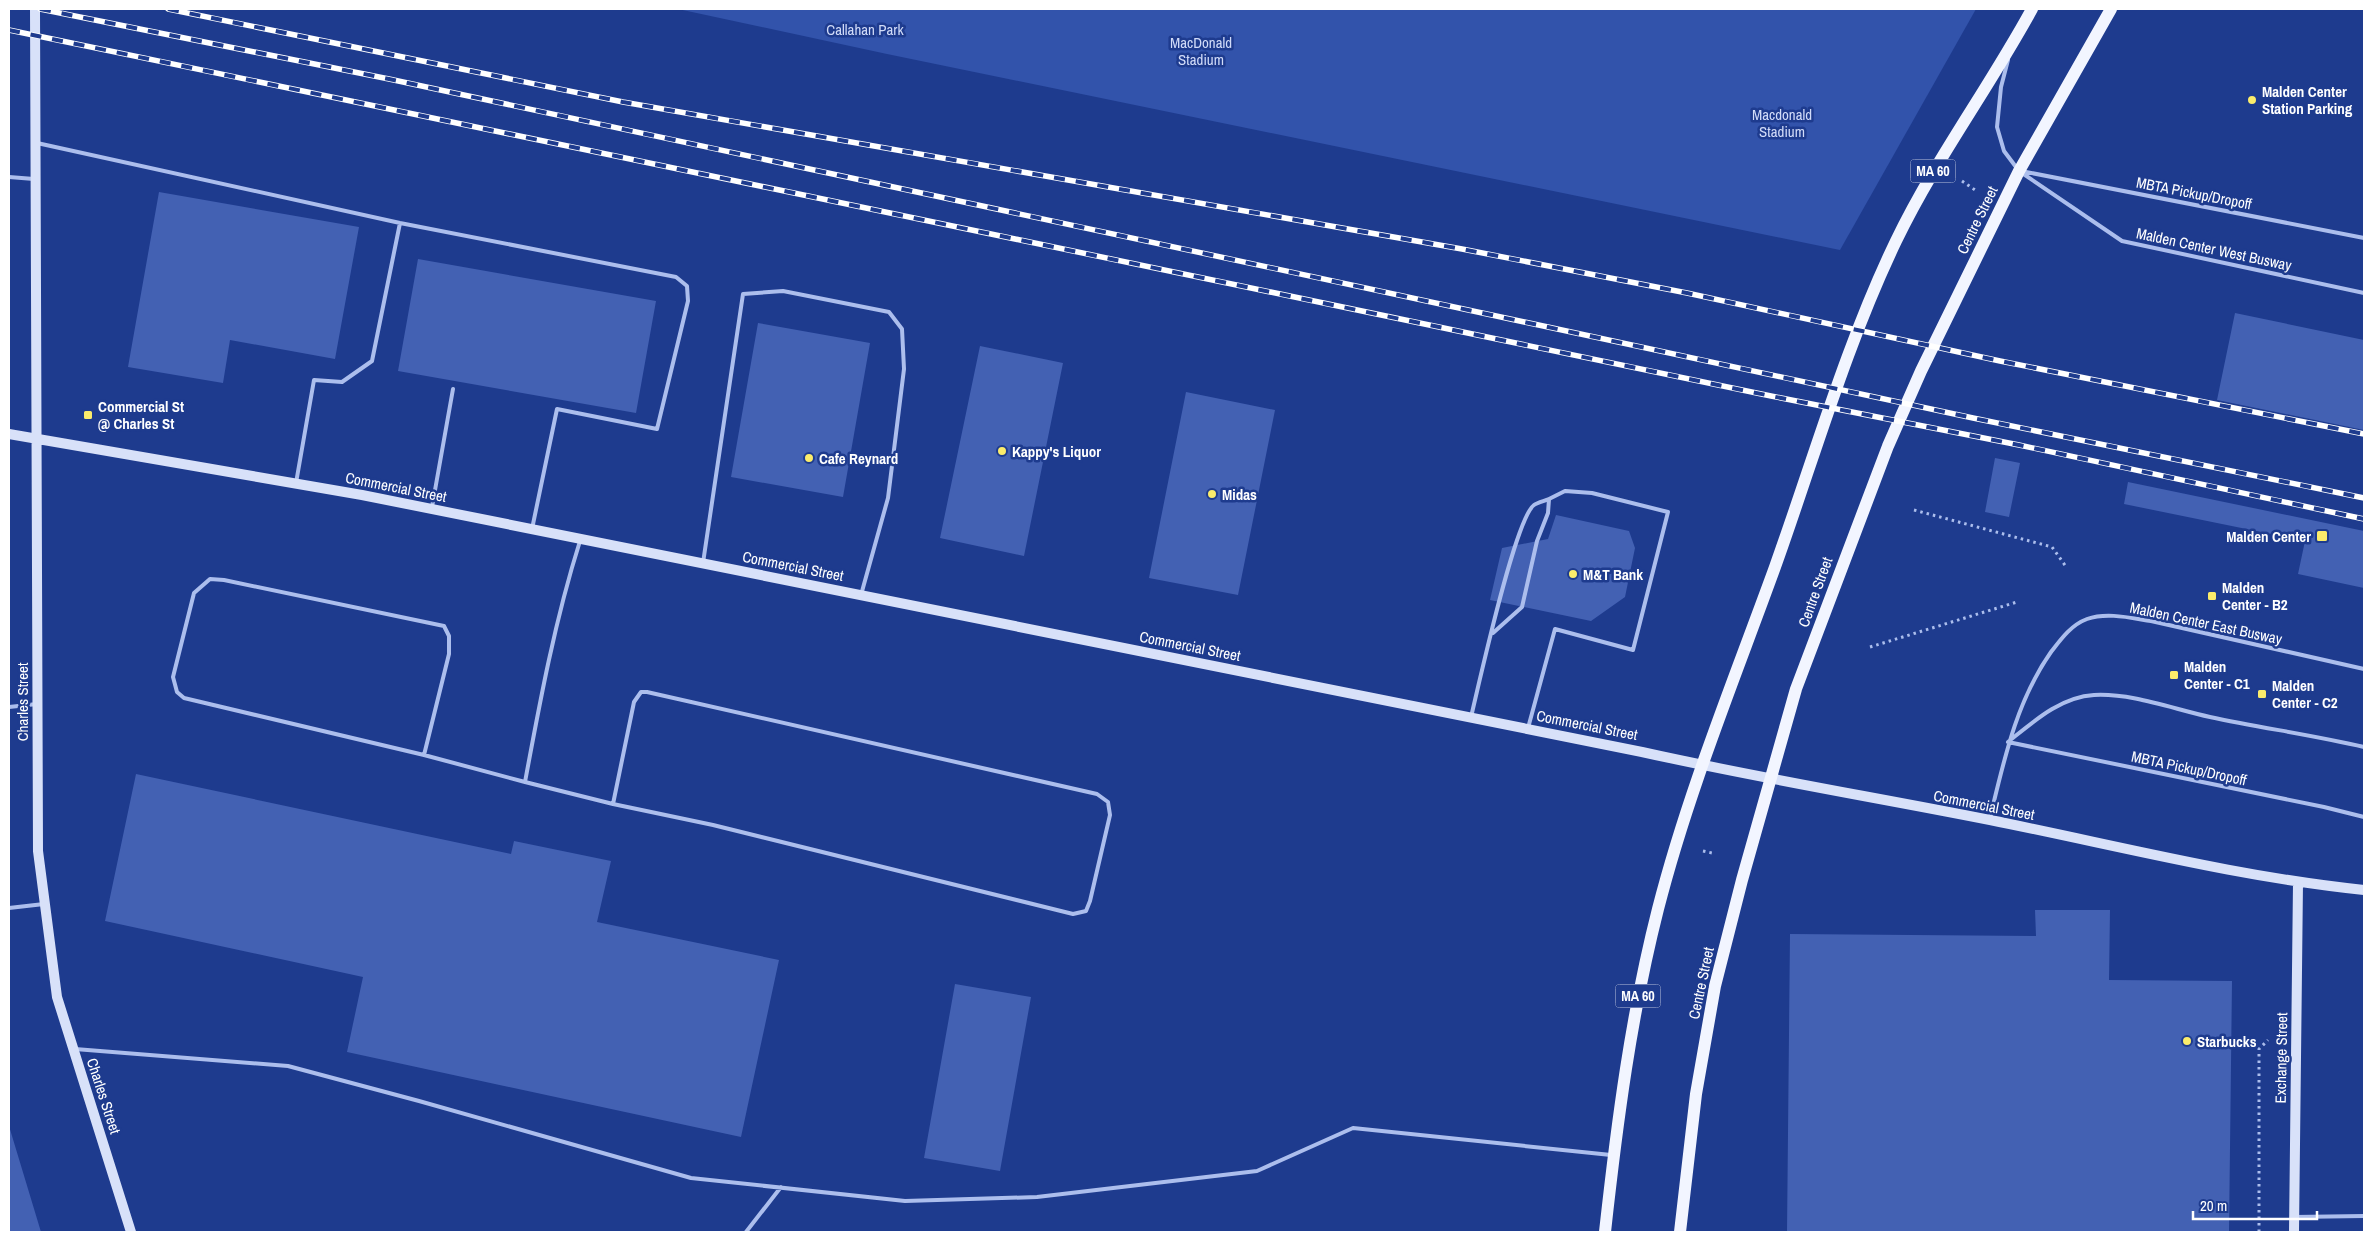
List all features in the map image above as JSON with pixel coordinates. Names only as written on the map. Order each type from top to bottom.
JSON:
[{"type":"main road","name":"Charles Street","points":[[35,9],[34,178],[38,852],[56,993],[131,1232]]},
{"type":"main road","name":"MA 60","points":[[1605,1232],[1623,1077],[1639,991],[1659,906],[1701,766],[1775,568],[1867,304],[1897,238],[1935,167],[2012,45],[2032,9]]},
{"type":"main road","name":"Centre Street","points":[[1680,1232],[1696,1094],[1715,986],[1796,690],[1896,426],[1953,302],[2019,171],[2111,9]]},
{"type":"main road","name":"Commercial Street","points":[[9,434],[432,509],[1528,729],[1771,780],[1989,820],[2298,883],[2364,890]]},
{"type":"main road","name":"Exchange Street","points":[[2294,1232],[2298,883]]},
{"type":"lane","name":"Malden Center West Busway","points":[[2012,45],[2000,87],[1996,128],[2004,151],[2019,171],[2122,241],[2364,293]]},
{"type":"lane","points":[[35,143],[400,223],[676,277],[687,286],[688,302],[657,429],[557,409],[532,529]]},
{"type":"lane","name":"MBTA Pickup/Dropoff","points":[[2019,171],[2364,238]]},
{"type":"lane","points":[[9,177],[34,178]]},
{"type":"lane","points":[[296,484],[314,380],[342,382],[372,361],[400,223]]},
{"type":"lane","points":[[704,563],[743,294],[783,291],[870,308],[889,312],[902,329],[904,369],[888,498],[861,595]]},
{"type":"lane","points":[[432,509],[453,389]]},
{"type":"lane","points":[[1471,718],[1524,520],[1534,505],[1549,500],[1565,491],[1592,493],[1668,512],[1633,650],[1555,629],[1528,729]]},
{"type":"lane","points":[[1493,633],[1522,607],[1538,541],[1548,513],[1549,500]]},
{"type":"lane","points":[[526,782],[544,678],[566,584],[581,539]]},
{"type":"lane","points":[[424,755],[449,654],[450,636],[444,626],[224,580],[210,580],[194,593],[174,677],[177,692],[184,698],[424,755],[613,804],[723,827],[1073,914],[1086,911],[1090,901],[1110,815],[1108,802],[1097,794],[647,692],[640,692],[634,702],[613,804]]},
{"type":"lane","name":"Malden Center East Busway","points":[[1989,820],[2008,742],[2034,678],[2058,643],[2078,624],[2098,616],[2151,621],[2364,669]]},
{"type":"lane","points":[[2008,742],[2056,707],[2068,701],[2094,695],[2131,698],[2211,717],[2364,747]]},
{"type":"lane","points":[[9,707],[37,704]]},
{"type":"lane","name":"MBTA Pickup/Dropoff","points":[[2008,742],[2324,807],[2364,818]]},
{"type":"lane","points":[[9,908],[45,904]]},
{"type":"lane","points":[[73,1049],[288,1066],[419,1100],[691,1178],[905,1201],[1037,1197],[1257,1171],[1352,1128],[1613,1155]]},
{"type":"lane","points":[[746,1232],[781,1188]]},
{"type":"lane","points":[[2294,1217],[2364,1216]]},
{"type":"path","points":[[1962,181],[1984,197]]},
{"type":"path","points":[[1914,510],[2052,547],[2067,568]]},
{"type":"path","points":[[1870,647],[2017,602]]},
{"type":"path","points":[[1702,851],[1712,853]]},
{"type":"path","points":[[2259,1232],[2259,1049],[2296,1010]]},
{"type":"green space","name":"Macdonald Stadium","points":[[678,9],[1976,9],[1840,250],[887,54]]},
{"type":"building","points":[[159,192],[359,227],[335,359],[230,340],[223,383],[128,367]]},
{"type":"building","points":[[418,259],[656,301],[636,413],[398,371]]},
{"type":"building","points":[[2235,313],[2364,340],[2364,430],[2217,400]]},
{"type":"building","points":[[758,323],[870,343],[843,497],[731,477]]},
{"type":"building","name":"Kappy's Liquor","points":[[980,346],[1063,363],[1024,556],[940,538]]},
{"type":"building","name":"Midas","points":[[1186,392],[1275,410],[1238,595],[1149,578]]},
{"type":"building","points":[[1995,458],[2020,463],[2009,517],[1985,512]]},
{"type":"building","name":"Malden Center","points":[[2128,482],[2364,531],[2364,588],[2298,574],[2305,541],[2124,504]]},
{"type":"building","points":[[1556,515],[1629,531],[1635,548],[1625,597],[1591,621],[1490,600],[1502,548],[1548,539]]},
{"type":"building","points":[[136,774],[511,854],[514,841],[611,861],[597,922],[779,960],[741,1137],[347,1052],[363,977],[105,921]]},
{"type":"building","points":[[2035,910],[2110,910],[2109,980],[2232,981],[2229,1232],[1787,1232],[1790,934],[2036,936]]},
{"type":"building","points":[[955,984],[1031,997],[1000,1171],[924,1158]]},
{"type":"building","points":[[9,1126],[41,1232],[9,1232]]},
{"type":"railway","points":[[40,9],[389,79],[1973,418],[2364,498]]},
{"type":"railway","points":[[168,9],[623,102],[1462,249],[1687,293],[2000,361],[2364,434]]},
{"type":"railway","points":[[9,30],[1771,396],[2019,445],[2364,519]]},
{"type":"place","name":"Malden Center Station Parking","points":[[2252,100]]},
{"type":"place","name":"Commercial St @ Charles St","points":[[88,415]]},
{"type":"place","name":"Kappy's Liquor","points":[[1002,451]]},
{"type":"place","name":"Cafe Reynard","points":[[809,458]]},
{"type":"place","name":"Midas","points":[[1212,494]]},
{"type":"place","name":"Malden Center","points":[[2322,536]]},
{"type":"place","name":"M&T Bank","points":[[1573,574]]},
{"type":"place","name":"Malden Center - B2","points":[[2212,596]]},
{"type":"place","name":"Malden Center - C1","points":[[2174,675]]},
{"type":"place","name":"Malden Center - C2","points":[[2262,694]]},
{"type":"place","name":"Starbucks","points":[[2187,1041]]},
{"type":"park label","name":"Callahan Park","points":[[865,29]]},
{"type":"park label","name":"MacDonald Stadium","points":[[1201,50]]}]
